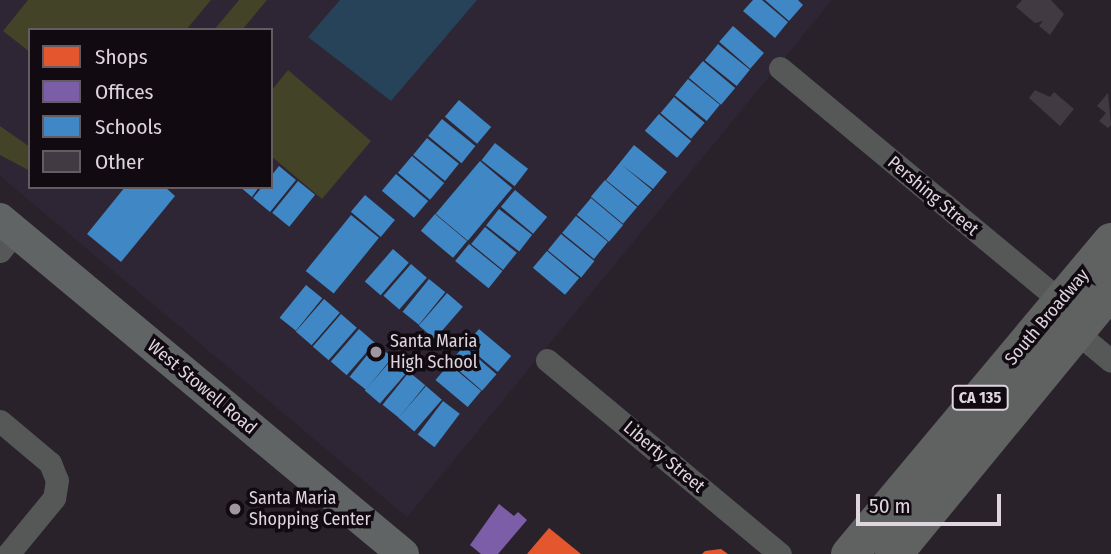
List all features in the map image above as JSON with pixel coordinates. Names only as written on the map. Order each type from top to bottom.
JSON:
[{"type":"main road","name":"West Stowell Road","points":[[5,234],[403,554]]},
{"type":"main road","name":"South Broadway","points":[[893,554],[1069,317],[1111,241]]},
{"type":"main road","name":"South Broadway","points":[[849,554],[1069,317],[1111,289]]},
{"type":"street","name":"Pershing Street","points":[[780,68],[1069,317],[1111,361]]},
{"type":"street","name":"Liberty Street","points":[[547,360],[780,554]]},
{"type":"street","points":[[0,421],[50,463],[57,480],[54,498],[8,554]]},
{"type":"shaded area","name":"Santa Maria High School","points":[[0,0],[832,0],[407,517],[0,176]]},
{"type":"green space","points":[[28,0],[211,0],[188,28],[28,28],[28,50],[3,31]]},
{"type":"green space","points":[[239,0],[267,0],[244,28],[216,28]]},
{"type":"green space","points":[[288,70],[371,141],[322,199],[273,158],[273,89]]},
{"type":"green space","points":[[0,126],[28,146],[28,170],[0,155]]},
{"type":"water","points":[[340,0],[477,0],[391,101],[308,37]]},
{"type":"building: Shops","points":[[549,528],[581,554],[527,554]]},
{"type":"building: Shops","points":[[721,549],[728,554],[702,554],[705,551]]},
{"type":"building: Offices","points":[[499,504],[514,516],[518,512],[527,520],[498,554],[481,554],[470,545]]},
{"type":"building: Schools","points":[[753,0],[762,0],[788,22],[775,38],[743,11]]},
{"type":"building: Schools","points":[[765,0],[798,0],[803,5],[789,21]]},
{"type":"building: Schools","points":[[733,26],[764,53],[750,69],[719,42]]},
{"type":"building: Schools","points":[[718,44],[750,70],[737,86],[705,60]]},
{"type":"building: Schools","points":[[703,61],[735,88],[721,105],[689,78]]},
{"type":"building: Schools","points":[[688,79],[720,105],[707,121],[675,95]]},
{"type":"building: Schools","points":[[674,97],[705,123],[691,139],[661,113]]},
{"type":"building: Schools","points":[[459,100],[491,127],[477,144],[445,117]]},
{"type":"building: Schools","points":[[659,114],[691,141],[677,158],[645,131]]},
{"type":"building: Schools","points":[[442,119],[475,146],[462,163],[428,136]]},
{"type":"building: Schools","points":[[427,138],[459,164],[445,181],[413,155]]},
{"type":"building: Schools","points":[[495,143],[528,169],[515,186],[481,160]]},
{"type":"building: Schools","points":[[634,145],[667,172],[653,189],[622,165],[652,190],[638,206],[606,180]]},
{"type":"building: Schools","points":[[412,156],[444,183],[430,200],[398,173]]},
{"type":"building: Schools","points":[[480,161],[512,188],[468,241],[436,214]]},
{"type":"building: Schools","points":[[279,166],[296,180],[270,212],[253,198],[260,189],[273,189],[273,174]]},
{"type":"building: Schools","points":[[396,174],[428,201],[414,218],[382,191]]},
{"type":"building: Schools","points":[[605,180],[637,207],[623,224],[591,197]]},
{"type":"building: Schools","points":[[298,181],[315,195],[289,227],[272,213]]},
{"type":"building: Schools","points":[[123,189],[167,189],[175,196],[121,262],[87,234]]},
{"type":"building: Schools","points":[[242,189],[258,189],[252,197]]},
{"type":"building: Schools","points":[[515,190],[547,217],[533,234],[501,207]]},
{"type":"building: Schools","points":[[365,195],[395,220],[381,237],[351,212]]},
{"type":"building: Schools","points":[[591,198],[623,225],[609,242],[577,215]]},
{"type":"building: Schools","points":[[499,209],[532,235],[519,251],[486,226]]},
{"type":"building: Schools","points":[[435,214],[467,241],[453,258],[421,231]]},
{"type":"building: Schools","points":[[351,215],[379,238],[334,294],[306,271]]},
{"type":"building: Schools","points":[[576,216],[608,242],[594,259],[562,233]]},
{"type":"building: Schools","points":[[485,227],[517,253],[503,270],[471,244]]},
{"type":"building: Schools","points":[[561,234],[594,261],[581,277],[548,250]]},
{"type":"building: Schools","points":[[469,244],[502,271],[489,288],[455,261]]},
{"type":"building: Schools","points":[[393,249],[409,263],[381,295],[365,281]]},
{"type":"building: Schools","points":[[547,251],[579,278],[565,295],[533,268]]},
{"type":"building: Schools","points":[[411,264],[427,278],[399,309],[383,296]]},
{"type":"building: Schools","points":[[429,279],[445,292],[419,325],[403,312]]},
{"type":"building: Schools","points":[[306,285],[322,298],[296,331],[280,318]]},
{"type":"building: Schools","points":[[447,293],[463,307],[435,339],[419,325]]},
{"type":"building: Schools","points":[[324,299],[340,313],[312,345],[296,331]]},
{"type":"building: Schools","points":[[341,314],[357,328],[329,360],[313,346]]},
{"type":"building: Schools","points":[[359,329],[375,343],[347,375],[331,361]]},
{"type":"building: Schools","points":[[479,329],[511,356],[498,372],[466,345]]},
{"type":"building: Schools","points":[[376,344],[392,357],[366,390],[350,377]]},
{"type":"building: Schools","points":[[464,346],[496,374],[482,391],[450,363]]},
{"type":"building: Schools","points":[[393,358],[408,371],[380,404],[365,390]]},
{"type":"building: Schools","points":[[449,364],[481,391],[468,407],[436,380]]},
{"type":"building: Schools","points":[[409,372],[425,385],[399,418],[383,405]]},
{"type":"building: Schools","points":[[426,386],[442,400],[414,431],[398,418]]},
{"type":"building: Schools","points":[[443,401],[460,414],[434,447],[418,435]]},
{"type":"building: Other","points":[[1022,0],[1051,0],[1064,14],[1050,35],[1039,26],[1043,21],[1035,23],[1016,7]]},
{"type":"building: Other","points":[[1035,90],[1050,97],[1054,92],[1074,109],[1060,126],[1029,98]]},
{"type":"building: Other","points":[[1108,93],[1111,125],[1108,128],[1099,121],[1106,113],[1097,106]]},
{"type":"place","name":"Santa Maria High School","points":[[376,352]]},
{"type":"place","name":"Santa Maria Shopping Center","points":[[235,509]]}]
